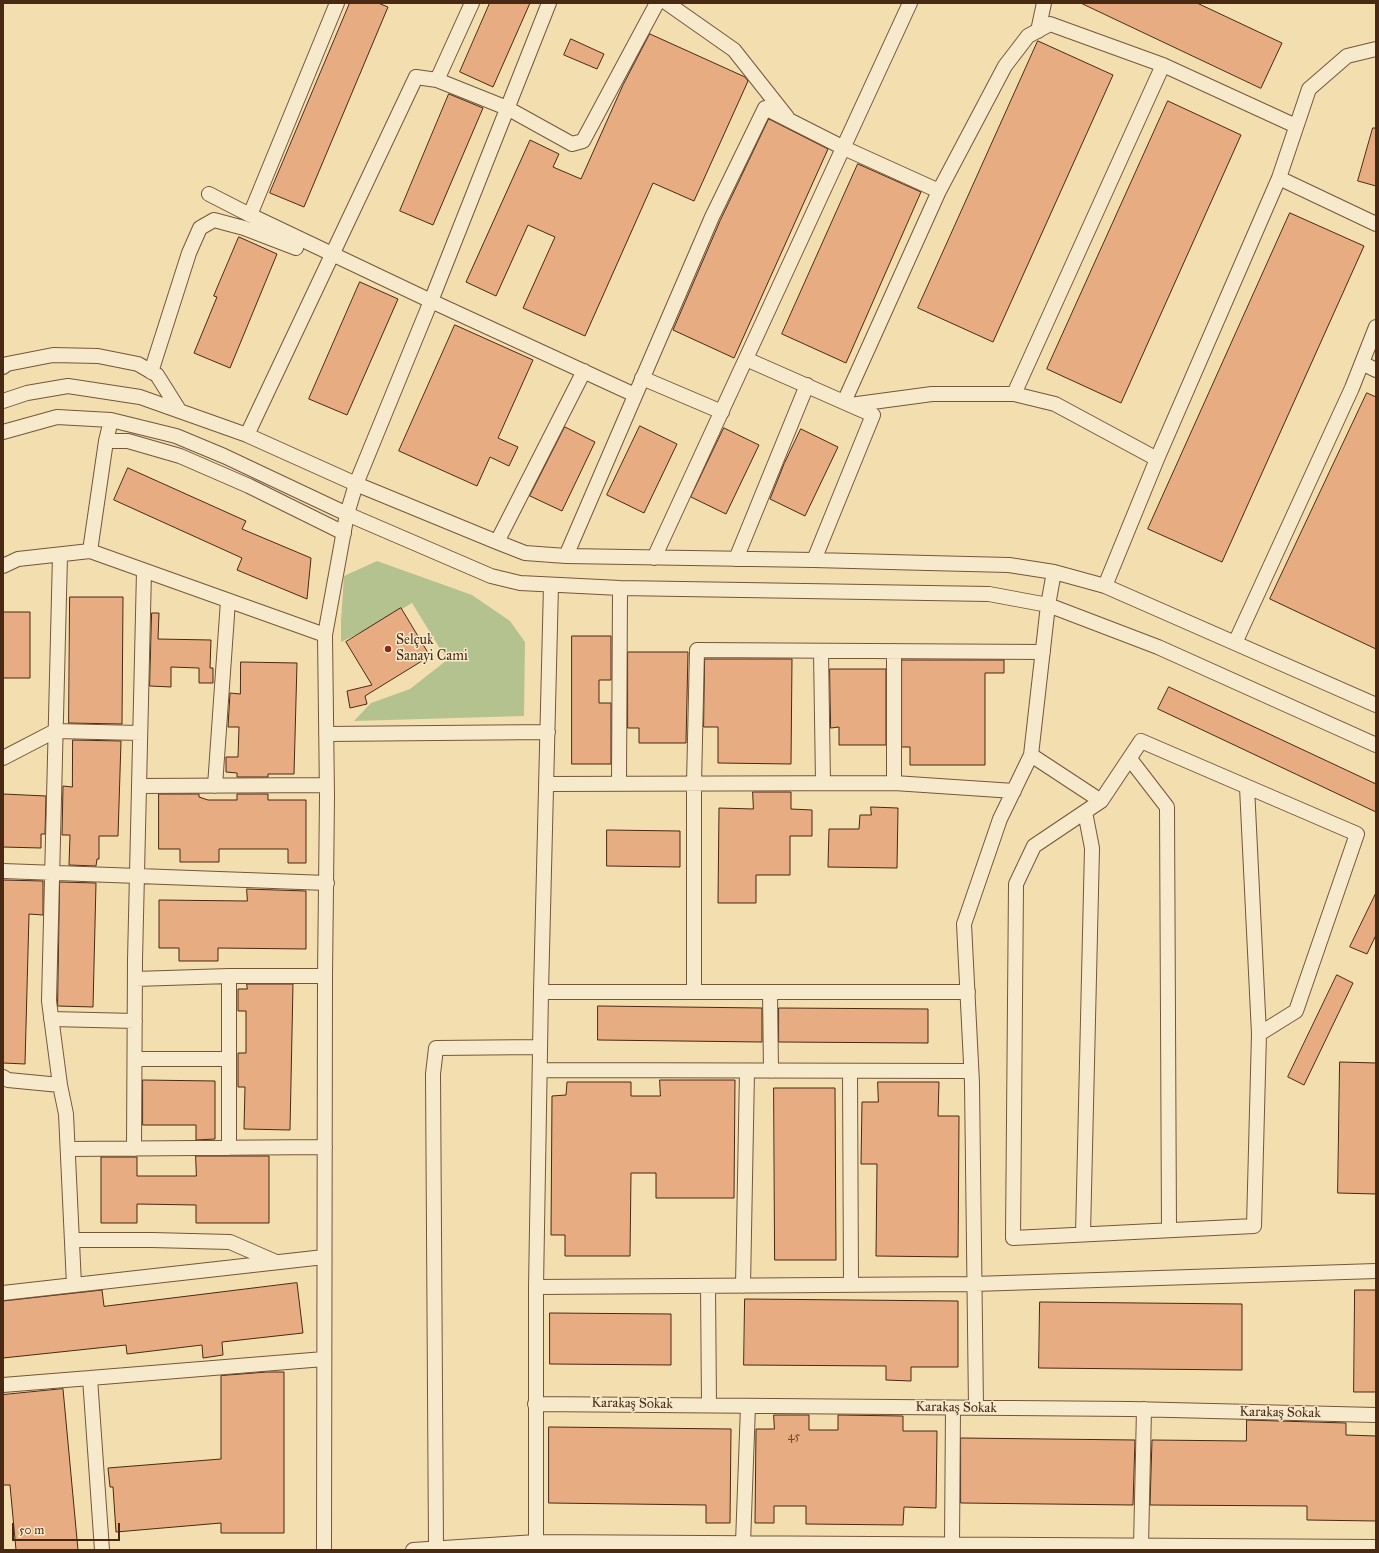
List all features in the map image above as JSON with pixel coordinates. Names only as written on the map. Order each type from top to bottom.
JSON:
[{"type":"street","points":[[250,216],[338,3]]},
{"type":"street","points":[[437,80],[472,3]]},
{"type":"street","points":[[324,1550],[325,976],[327,883],[325,635],[347,514],[356,484],[431,301],[549,3]]},
{"type":"street","points":[[247,436],[416,77],[437,80],[508,108],[572,144],[583,142],[658,3]]},
{"type":"street","points":[[667,3],[734,50],[790,121]]},
{"type":"street","points":[[654,558],[910,3]]},
{"type":"street","points":[[1038,30],[1044,3]]},
{"type":"street","points":[[847,403],[939,191],[1005,66],[1028,36],[1050,24],[1163,65],[1296,126]]},
{"type":"street","points":[[1105,586],[1157,459],[1279,178],[1309,89],[1347,56],[1376,48]]},
{"type":"street","points":[[1014,394],[1163,65]]},
{"type":"street","points":[[566,556],[712,217],[765,108],[844,148],[939,191]]},
{"type":"street","points":[[1279,178],[1376,224]]},
{"type":"street","points":[[209,194],[250,216],[332,255],[635,394]]},
{"type":"street","points":[[151,372],[189,253],[200,228],[214,220],[244,228],[296,248]]},
{"type":"street","points":[[1235,643],[1352,388],[1376,327]]},
{"type":"street","points":[[3,367],[7,364],[53,355],[98,356],[138,364],[157,375],[179,410]]},
{"type":"street","points":[[746,359],[873,415],[814,560]]},
{"type":"street","points":[[1362,363],[1376,370]]},
{"type":"street","points":[[497,542],[584,371]]},
{"type":"street","points":[[642,378],[722,412]]},
{"type":"street","points":[[736,559],[807,385]]},
{"type":"street","points":[[3,401],[27,393],[68,386],[140,396],[247,436],[356,484],[525,553],[566,556],[1009,565],[1054,572],[1105,586],[1376,705]]},
{"type":"street","points":[[847,403],[932,394],[1014,394],[1055,404],[1157,459]]},
{"type":"street","points":[[3,432],[58,417],[111,420],[176,436],[224,456],[347,514],[491,576],[520,583],[620,588],[989,594],[1048,606],[1158,647],[1376,745]]},
{"type":"street","points":[[90,551],[106,441],[111,420]]},
{"type":"street","points":[[106,441],[128,441],[180,456],[249,486],[344,533]]},
{"type":"street","points":[[3,566],[18,559],[90,551],[325,635]]},
{"type":"street","points":[[60,555],[49,1001],[60,1085],[66,1114],[74,1285]]},
{"type":"street","points":[[134,1149],[135,979],[144,571]]},
{"type":"street","points":[[976,1408],[971,1071],[964,924],[1000,819],[1031,756],[1048,606],[1054,572]]},
{"type":"street","points":[[536,1546],[536,1287],[541,992],[551,585]]},
{"type":"street","points":[[619,784],[620,588]]},
{"type":"street","points":[[215,786],[228,601]]},
{"type":"street","points":[[694,992],[694,784],[697,650],[1043,652]]},
{"type":"street","points":[[822,651],[823,783]]},
{"type":"street","points":[[894,651],[894,783]]},
{"type":"street","points":[[3,758],[55,731],[140,733]]},
{"type":"street","points":[[326,734],[548,732]]},
{"type":"street","points":[[1247,787],[1260,1034],[1254,1226],[1013,1238],[1016,884],[1034,846],[1101,801],[1141,741],[1357,834],[1296,1011],[1260,1034]]},
{"type":"street","points":[[1031,756],[1101,801]]},
{"type":"street","points":[[1130,759],[1167,807],[1169,1230]]},
{"type":"street","points":[[546,784],[894,783],[1014,791]]},
{"type":"street","points":[[139,786],[327,785]]},
{"type":"street","points":[[1083,1234],[1092,848],[1085,812]]},
{"type":"street","points":[[3,871],[327,883]]},
{"type":"street","points":[[135,979],[229,976],[325,976]]},
{"type":"street","points":[[229,976],[229,1148]]},
{"type":"street","points":[[541,992],[968,992]]},
{"type":"street","points":[[770,992],[771,1071]]},
{"type":"street","points":[[51,1019],[135,1021]]},
{"type":"street","points":[[436,1548],[432,1074],[436,1048],[540,1048]]},
{"type":"street","points":[[134,1059],[229,1059]]},
{"type":"street","points":[[540,1070],[971,1071]]},
{"type":"street","points":[[743,1286],[747,1071]]},
{"type":"street","points":[[850,1071],[851,1285]]},
{"type":"street","points":[[3,1077],[8,1080],[60,1085]]},
{"type":"street","points":[[68,1149],[325,1147]]},
{"type":"street","points":[[72,1240],[230,1242],[277,1262]]},
{"type":"street","points":[[3,1293],[324,1257]]},
{"type":"street","points":[[536,1287],[974,1284],[1376,1271]]},
{"type":"street","points":[[708,1286],[708,1405]]},
{"type":"street","points":[[3,1385],[324,1359]]},
{"type":"street","points":[[90,1378],[102,1550]]},
{"type":"street","name":"Karakaş Sokak","points":[[535,1404],[1144,1410],[1376,1415]]},
{"type":"street","points":[[743,1543],[748,1406]]},
{"type":"street","points":[[953,1408],[959,1546]]},
{"type":"street","points":[[1141,1546],[1144,1410]]},
{"type":"street","points":[[413,1550],[436,1548],[743,1543],[768,1547],[1376,1547]]},
{"type":"green space","points":[[377,561],[472,595],[510,621],[525,642],[524,716],[354,721],[371,703],[410,689],[447,660],[412,603],[374,626],[341,642],[344,576]]},
{"type":"building","points":[[350,3],[378,3],[388,7],[304,207],[270,193]]},
{"type":"building","points":[[490,3],[530,3],[493,87],[460,72]]},
{"type":"building","points":[[1081,3],[1197,3],[1282,43],[1261,88]]},
{"type":"building","points":[[650,34],[745,77],[748,81],[694,201],[653,183],[585,336],[523,308],[555,237],[528,225],[496,296],[466,282],[530,140],[559,154],[553,167],[581,179],[623,85]]},
{"type":"building","points":[[571,39],[604,54],[597,69],[564,55]]},
{"type":"building","points":[[1038,41],[1113,75],[993,342],[918,308]]},
{"type":"building","points":[[449,94],[483,108],[433,225],[400,211]]},
{"type":"building","points":[[1168,101],[1241,135],[1121,403],[1047,369]]},
{"type":"building","points":[[769,119],[828,149],[734,358],[673,330],[720,221]]},
{"type":"building","points":[[1373,128],[1376,128],[1376,186],[1358,181]]},
{"type":"building","points":[[858,164],[921,192],[846,363],[782,334]]},
{"type":"building","points":[[1290,213],[1364,246],[1222,562],[1148,529]]},
{"type":"building","points":[[239,237],[277,254],[230,368],[194,353],[217,297],[214,296]]},
{"type":"building","points":[[360,282],[398,299],[347,415],[309,399]]},
{"type":"building","points":[[455,325],[533,360],[498,438],[518,447],[509,466],[490,457],[477,486],[399,451]]},
{"type":"building","points":[[1367,393],[1376,397],[1376,649],[1270,599]]},
{"type":"building","points":[[640,426],[677,444],[644,513],[607,495]]},
{"type":"building","points":[[565,427],[595,442],[562,511],[530,496]]},
{"type":"building","points":[[724,428],[759,445],[726,514],[691,497]]},
{"type":"building","points":[[801,429],[838,447],[805,516],[770,499],[784,464]]},
{"type":"building","points":[[128,468],[246,521],[242,529],[311,558],[307,599],[237,570],[242,558],[114,500]]},
{"type":"building","points":[[70,597],[123,597],[122,724],[69,723]]},
{"type":"building","name":"Selçuk Sanayi Cami","points":[[401,608],[430,656],[365,696],[367,704],[350,708],[347,691],[372,685],[346,642]]},
{"type":"building","points":[[3,612],[30,612],[30,678],[3,678]]},
{"type":"building","points":[[152,613],[159,613],[158,639],[211,640],[210,668],[213,668],[213,683],[199,683],[199,668],[171,667],[171,687],[150,686]]},
{"type":"building","points":[[572,636],[611,636],[611,680],[599,680],[599,703],[611,703],[611,764],[572,764]]},
{"type":"building","points":[[628,652],[688,652],[686,743],[639,743],[639,728],[628,728]]},
{"type":"building","points":[[705,659],[792,659],[791,764],[718,763],[718,727],[704,727]]},
{"type":"building","points":[[902,660],[1004,660],[1004,673],[985,673],[985,765],[910,765],[910,747],[902,747]]},
{"type":"building","points":[[241,662],[297,663],[294,774],[268,774],[268,777],[237,777],[237,773],[226,772],[226,757],[238,757],[239,727],[228,727],[230,693],[240,694]]},
{"type":"building","points":[[830,669],[886,669],[886,745],[839,745],[839,727],[831,728]]},
{"type":"building","points":[[1169,687],[1376,784],[1376,812],[1158,709]]},
{"type":"building","points":[[73,740],[121,741],[118,836],[99,836],[99,859],[97,859],[96,866],[69,865],[70,835],[62,835],[63,786],[72,787]]},
{"type":"building","points":[[753,792],[791,792],[791,809],[812,810],[812,836],[790,836],[790,875],[756,875],[756,903],[718,903],[719,808],[753,809]]},
{"type":"building","points":[[3,794],[46,796],[45,834],[41,834],[41,848],[3,847]]},
{"type":"building","points":[[159,794],[199,794],[199,797],[208,800],[237,800],[237,794],[268,794],[268,800],[306,800],[306,863],[288,863],[288,849],[219,849],[219,862],[180,862],[180,849],[159,849]]},
{"type":"building","points":[[871,807],[898,808],[897,868],[828,867],[829,829],[859,829],[860,815],[871,815]]},
{"type":"building","points":[[607,830],[680,831],[680,867],[607,866]]},
{"type":"building","points":[[3,880],[43,881],[43,915],[29,914],[25,1064],[3,1063]]},
{"type":"building","points":[[60,882],[96,883],[93,1007],[58,1006]]},
{"type":"building","points":[[247,889],[306,891],[306,949],[218,948],[218,961],[179,961],[179,948],[159,948],[159,900],[247,901]]},
{"type":"building","points":[[1376,893],[1376,935],[1367,954],[1350,947]]},
{"type":"building","points":[[1337,975],[1353,983],[1304,1085],[1288,1077]]},
{"type":"building","points":[[247,984],[293,984],[290,1130],[244,1129],[245,1087],[238,1087],[238,1053],[246,1053],[246,1011],[238,1011],[238,989],[247,989]]},
{"type":"building","points":[[598,1006],[762,1008],[762,1042],[598,1040]]},
{"type":"building","points":[[779,1008],[928,1009],[928,1043],[779,1042]]},
{"type":"building","points":[[1340,1062],[1376,1063],[1376,1194],[1338,1193]]},
{"type":"building","points":[[143,1080],[215,1081],[215,1139],[196,1140],[196,1125],[143,1125]]},
{"type":"building","points":[[660,1080],[735,1080],[734,1198],[656,1198],[656,1173],[631,1173],[630,1256],[565,1256],[565,1235],[551,1235],[552,1096],[566,1095],[567,1082],[631,1082],[631,1096],[660,1096]]},
{"type":"building","points":[[878,1082],[939,1082],[938,1116],[959,1116],[958,1257],[876,1256],[877,1164],[861,1164],[862,1102],[878,1102]]},
{"type":"building","points":[[774,1088],[835,1088],[836,1260],[775,1260]]},
{"type":"building","points":[[196,1156],[269,1156],[269,1223],[196,1223],[196,1205],[137,1204],[137,1223],[101,1223],[101,1157],[137,1157],[137,1176],[196,1176]]},
{"type":"building","points":[[297,1283],[303,1333],[222,1342],[223,1355],[203,1358],[202,1345],[127,1354],[126,1345],[3,1358],[3,1301],[102,1290],[104,1306]]},
{"type":"building","points":[[1355,1290],[1376,1290],[1376,1392],[1354,1392]]},
{"type":"building","points":[[745,1299],[958,1301],[958,1367],[911,1367],[911,1381],[886,1380],[886,1366],[744,1365]]},
{"type":"building","points":[[1040,1302],[1242,1304],[1242,1370],[1039,1368]]},
{"type":"building","points":[[550,1313],[671,1314],[671,1365],[550,1364]]},
{"type":"building","points":[[284,1372],[284,1533],[221,1533],[221,1523],[116,1532],[113,1487],[110,1487],[108,1468],[221,1459],[221,1376]]},
{"type":"building","points":[[63,1389],[78,1550],[16,1550],[10,1485],[3,1485],[3,1395]]},
{"type":"building","points":[[774,1415],[809,1415],[809,1430],[838,1430],[838,1415],[903,1416],[903,1431],[937,1431],[936,1508],[904,1507],[903,1525],[806,1524],[806,1506],[774,1506],[774,1523],[755,1523],[756,1429],[774,1429]]},
{"type":"building","points":[[1247,1420],[1346,1423],[1346,1435],[1376,1436],[1376,1521],[1307,1520],[1307,1506],[1150,1505],[1152,1440],[1246,1441]]},
{"type":"building","points":[[549,1427],[731,1429],[730,1523],[706,1523],[706,1505],[549,1503]]},
{"type":"building","points":[[961,1438],[1135,1440],[1133,1505],[961,1503]]},
{"type":"place","name":"Selçuk Sanayi Cami","points":[[388,649]]}]
